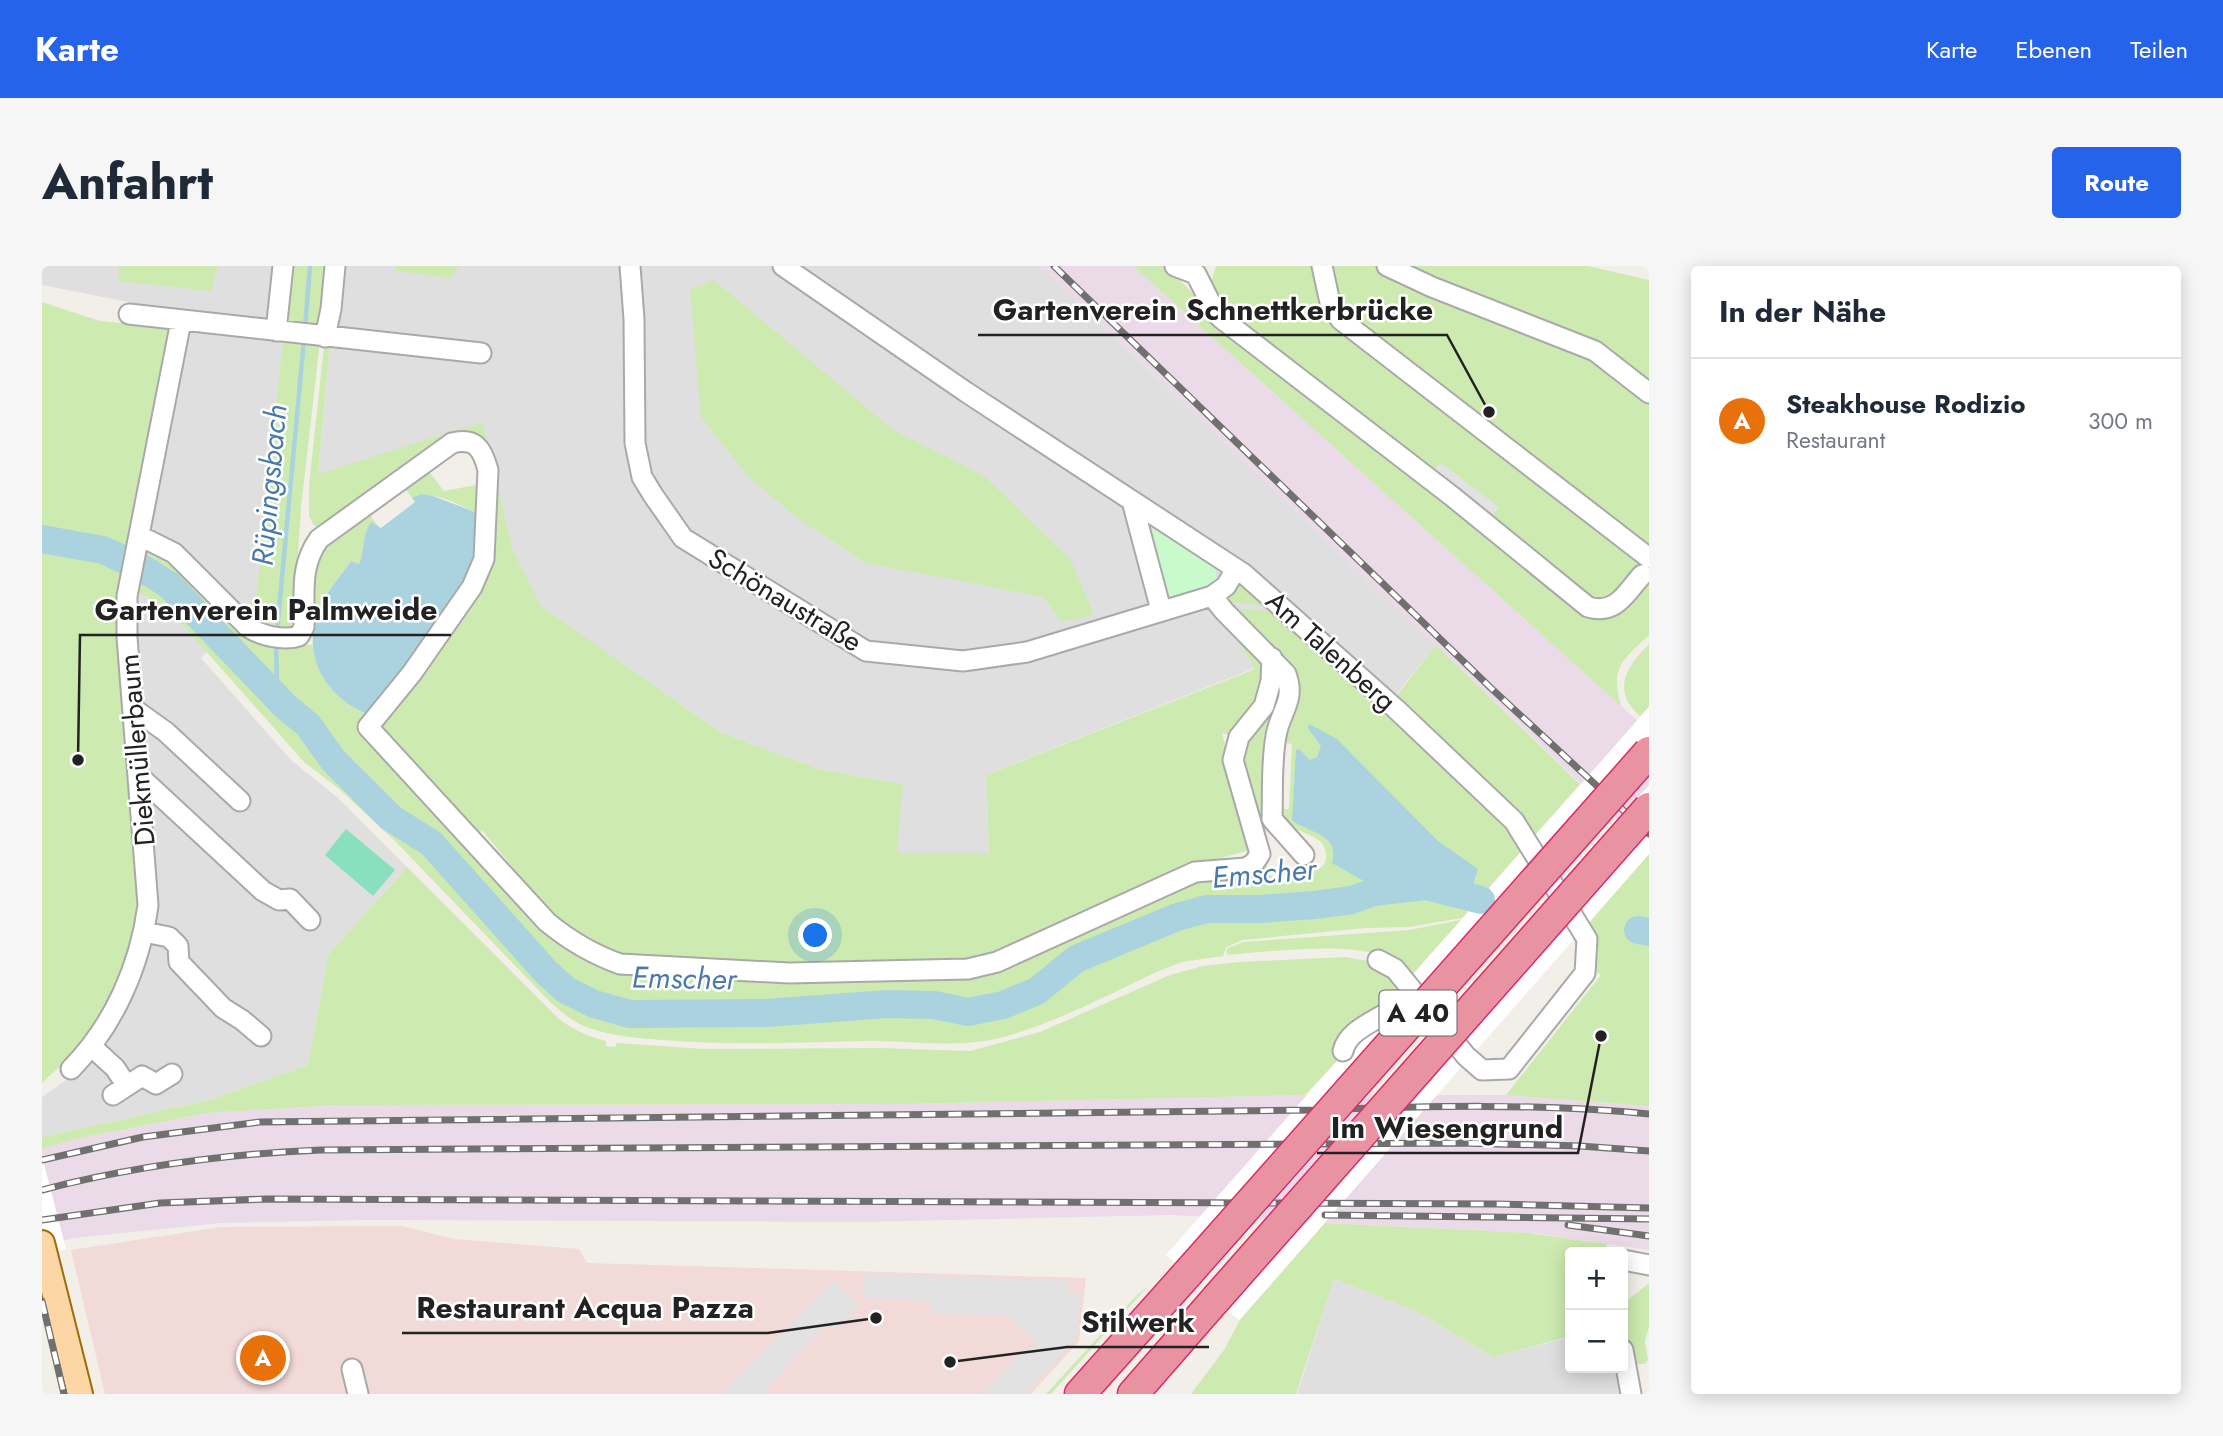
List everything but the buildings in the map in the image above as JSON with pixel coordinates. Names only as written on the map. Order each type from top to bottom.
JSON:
[{"type":"highway","name":"A 40","points":[[1080,1394],[1649,752]]},
{"type":"highway","name":"A 40","points":[[1133,1394],[1649,808]]},
{"type":"main road","points":[[43,1249],[80,1394]]},
{"type":"street","points":[[283,266],[283,332]]},
{"type":"street","points":[[322,336],[331,309],[335,266]]},
{"type":"street","name":"Schönaustraße","points":[[631,266],[635,443],[642,477],[683,538],[866,651],[962,661],[1027,652],[1212,596]]},
{"type":"street","name":"Am Talenberg","points":[[783,266],[966,392],[1236,569],[1396,709],[1514,821],[1587,939],[1585,974],[1508,1069],[1482,1070],[1466,1056],[1412,990]]},
{"type":"street","points":[[1175,266],[1200,270],[1215,312],[1222,319],[1432,481],[1588,607],[1601,611],[1614,607],[1645,566],[1341,320],[1331,307],[1322,266]]},
{"type":"street","points":[[1387,266],[1432,287],[1595,351],[1649,393]]},
{"type":"street","points":[[129,314],[481,353]]},
{"type":"street","name":"Diekmüllerbaum","points":[[71,1069],[91,1046],[121,998],[145,932],[148,905],[128,636],[128,596],[181,321]]},
{"type":"street","points":[[139,543],[174,554],[257,633],[291,639],[299,636],[304,627],[305,569],[309,553],[319,539],[452,443],[465,440],[473,442],[485,458],[488,470],[484,559],[472,587],[441,634],[368,727],[538,913],[569,941],[620,964],[789,973],[968,969],[997,962],[1195,872],[1247,868],[1259,854],[1233,760],[1239,737],[1264,706],[1271,681],[1272,658]]},
{"type":"street","points":[[1132,501],[1161,610]]},
{"type":"street","points":[[1236,569],[1226,586],[1212,596],[1286,674],[1290,696],[1276,736],[1272,819],[1304,855]]},
{"type":"street","points":[[134,709],[166,732],[240,801]]},
{"type":"street","points":[[139,776],[263,891],[279,900],[290,900],[310,919]]},
{"type":"street","points":[[145,932],[169,937],[178,946],[179,962],[223,1008],[261,1036]]},
{"type":"street","points":[[1343,1051],[1345,1043],[1360,1029],[1393,1009],[1412,990],[1395,969],[1378,960]]},
{"type":"street","points":[[91,1046],[115,1068],[120,1090],[142,1076],[156,1084],[172,1074]]},
{"type":"street","points":[[1628,1261],[1649,1265]]},
{"type":"street","points":[[352,1369],[358,1394]]},
{"type":"street","points":[[1627,1373],[1631,1394]]},
{"type":"shaded area","points":[[42,266],[290,266],[286,315],[289,321],[299,327],[324,309],[325,266],[1040,266],[1436,645],[1383,711],[1219,611],[1255,668],[986,775],[989,853],[896,853],[903,784],[822,770],[720,732],[540,606],[513,551],[481,423],[318,475],[330,347],[283,337],[256,597],[201,658],[292,761],[338,798],[407,867],[328,955],[308,1065],[209,1100],[42,1137],[42,1097],[72,1076],[131,993],[152,942],[133,610],[189,314],[42,285]]},
{"type":"shaded area","points":[[1040,266],[1133,266],[1649,731],[1649,849]]},
{"type":"shaded area","points":[[1440,462],[1499,507],[1484,527],[1425,482]]},
{"type":"shaded area","points":[[1305,1095],[1506,1095],[1649,1106],[1649,1250],[1533,1233],[1171,1215],[861,1222],[369,1220],[221,1223],[74,1238],[42,1247],[42,1149],[80,1138],[207,1113],[338,1105],[906,1104]]},
{"type":"shaded area","points":[[402,1226],[454,1239],[579,1249],[587,1263],[1086,1278],[1079,1341],[1031,1394],[105,1394],[71,1250],[221,1227]]},
{"type":"shaded area","points":[[864,1274],[1069,1281],[1068,1293],[1080,1294],[1076,1340],[1024,1394],[982,1394],[1028,1346],[1032,1350],[1038,1344],[1008,1316],[932,1313],[932,1301],[864,1298]]},
{"type":"shaded area","points":[[1334,1279],[1416,1311],[1494,1357],[1565,1338],[1565,1373],[1624,1373],[1628,1394],[1297,1394]]},
{"type":"shaded area","points":[[834,1280],[860,1306],[836,1331],[828,1324],[762,1392],[764,1394],[722,1394]]},
{"type":"green space","points":[[119,266],[218,266],[211,291],[118,281]]},
{"type":"green space","points":[[290,266],[325,266],[325,303],[323,312],[313,325],[298,326],[286,315]]},
{"type":"green space","points":[[396,266],[459,266],[451,278],[396,271]]},
{"type":"green space","points":[[1133,266],[1167,266],[1205,307],[1216,303],[1210,286],[1216,266],[1588,266],[1649,280],[1649,635],[1625,659],[1618,673],[1621,706]]},
{"type":"green space","points":[[714,280],[893,430],[984,476],[1071,560],[1094,615],[1061,622],[1044,597],[866,563],[797,518],[748,476],[701,417],[690,290]]},
{"type":"green space","points":[[42,302],[100,321],[166,327],[171,331],[118,591],[141,895],[134,946],[105,1010],[76,1051],[42,1083]]},
{"type":"green space","points":[[283,337],[320,341],[301,508],[293,630],[259,622],[245,609],[256,597]]},
{"type":"green space","points":[[324,346],[330,346],[318,474],[482,422],[490,456],[474,436],[319,529],[309,516],[309,485]]},
{"type":"green space","points":[[462,443],[481,461],[483,470],[481,553],[441,624],[377,707],[358,727],[465,840],[520,903],[578,952],[607,966],[638,973],[858,980],[971,974],[1015,960],[1192,878],[1249,871],[1262,855],[1261,844],[1238,768],[1238,758],[1246,735],[1268,703],[1275,668],[1284,678],[1285,697],[1270,735],[1265,851],[1268,874],[1284,883],[1304,870],[1322,867],[1326,860],[1326,851],[1320,841],[1290,825],[1278,809],[1289,809],[1292,744],[1280,742],[1280,736],[1294,697],[1289,670],[1227,608],[1265,611],[1284,617],[1327,652],[1504,815],[1524,848],[1462,918],[1409,927],[1366,928],[1243,940],[1226,947],[1223,956],[1182,962],[1058,1018],[980,1042],[715,1043],[625,1036],[583,1026],[550,1002],[395,841],[339,789],[304,762],[172,613],[138,591],[146,551],[170,564],[184,576],[189,572],[251,637],[313,645],[309,586],[312,556],[329,536],[368,512],[380,529],[371,523],[366,532],[359,564],[351,561],[324,598],[314,627],[313,643],[320,672],[328,684],[338,696],[365,713],[393,683],[427,638],[457,591],[474,554],[475,512],[436,496],[412,498],[403,486],[427,469],[444,491],[476,485],[482,471]]},
{"type":"green space","points":[[493,466],[513,551],[541,606],[720,732],[822,770],[903,784],[897,853],[989,853],[986,775],[1255,669],[1219,610],[1264,654],[1262,704],[1231,736],[1222,733],[1252,849],[1218,859],[1217,865],[980,959],[886,969],[616,957],[558,925],[523,887],[514,869],[482,830],[477,838],[376,728],[392,713],[394,706],[473,594]]},
{"type":"green space","points":[[1154,528],[1213,564],[1216,580],[1209,587],[1168,598],[1148,534]]},
{"type":"green space","points":[[1239,581],[1273,606],[1224,602]]},
{"type":"green space","points":[[1649,644],[1649,707],[1640,716],[1626,697],[1625,679],[1634,661]]},
{"type":"green space","points":[[1436,645],[1580,784],[1533,837],[1412,720],[1417,714],[1397,695]]},
{"type":"green space","points":[[346,829],[395,870],[373,896],[325,855]]},
{"type":"green space","points":[[1649,854],[1649,1106],[1506,1095],[1601,975],[1594,970],[1588,924]]},
{"type":"green space","points":[[407,867],[558,1018],[581,1032],[606,1041],[606,1046],[615,1047],[617,1043],[704,1049],[878,1048],[970,1051],[1040,1032],[1170,975],[1203,966],[1240,962],[1345,957],[1375,962],[1404,984],[1377,1015],[1335,1042],[1337,1061],[1305,1095],[906,1104],[338,1105],[207,1113],[80,1138],[42,1149],[42,1137],[209,1100],[308,1065],[328,955]]},
{"type":"green space","points":[[1461,920],[1409,978],[1383,957],[1364,951],[1326,948],[1228,955],[1226,951],[1243,942],[1409,930]]},
{"type":"green space","points":[[1325,1223],[1529,1233],[1607,1244],[1606,1247],[1565,1247],[1565,1337],[1494,1357],[1416,1311],[1334,1279],[1296,1394],[1191,1394],[1224,1350],[1240,1320]]},
{"type":"green space","points":[[1649,1283],[1649,1327],[1645,1341],[1648,1360],[1645,1364],[1631,1364],[1628,1300]]},
{"type":"green space","points":[[1148,1286],[1051,1394],[1046,1394],[1135,1297]]},
{"type":"water","points":[[421,494],[475,512],[474,554],[443,615],[410,662],[365,713],[338,696],[320,672],[313,643],[318,611],[351,561],[359,564],[371,522],[381,528],[415,502],[412,498]]},
{"type":"water","points":[[1309,724],[1337,739],[1438,841],[1478,869],[1472,888],[1409,878],[1371,885],[1332,863],[1332,846],[1328,840],[1292,820],[1296,750],[1299,749],[1310,760],[1317,757],[1321,746],[1308,728]]},
{"type":"pier","points":[[1649,707],[1649,776],[1201,1285],[1166,1255]]},
{"type":"pier","points":[[1649,785],[1649,854],[1239,1320],[1205,1290]]},
{"type":"pier","points":[[42,1156],[66,1249],[42,1255]]},
{"type":"waterway","name":"Rüpingsbach","points":[[305,328],[310,266]]},
{"type":"waterway","name":"Rüpingsbach","points":[[277,631],[304,340]]},
{"type":"waterway","name":"Emscher","points":[[42,539],[103,550],[142,568],[169,585],[285,706],[308,725],[333,760],[391,818],[431,843],[546,972],[566,990],[594,1004],[630,1014],[766,1013],[887,1004],[934,1005],[968,1012],[1003,1005],[1037,991],[1076,959],[1177,917],[1207,909],[1314,905],[1352,900],[1373,892],[1426,886],[1481,900]]},
{"type":"waterway","name":"Rüpingsbach","points":[[276,643],[277,685],[285,706]]},
{"type":"waterway","name":"Emscher","points":[[1638,930],[1649,932]]},
{"type":"railway","points":[[1054,266],[1492,689],[1649,834]]},
{"type":"railway","points":[[42,1160],[143,1137],[260,1122],[1441,1107],[1566,1108],[1649,1114]]},
{"type":"railway","points":[[42,1190],[111,1174],[180,1163],[321,1150],[1461,1143],[1649,1151]]},
{"type":"railway","points":[[42,1220],[160,1203],[266,1199],[1496,1204],[1649,1208]]},
{"type":"railway","points":[[1325,1215],[1649,1219]]},
{"type":"railway","points":[[1568,1225],[1649,1236]]},
{"type":"railway","points":[[42,1301],[64,1394]]},
{"type":"place","name":"Gartenverein Schnettkerbrücke","points":[[1489,412]]},
{"type":"place","name":"Gartenverein Palmweide","points":[[78,760]]},
{"type":"place","name":"Im Wiesengrund","points":[[1601,1036]]},
{"type":"place","name":"Restaurant Acqua Pazza","points":[[876,1318]]},
{"type":"place","name":"Steakhouse Rodizio","points":[[263,1358]]},
{"type":"place","name":"Stilwerk","points":[[950,1362]]}]
